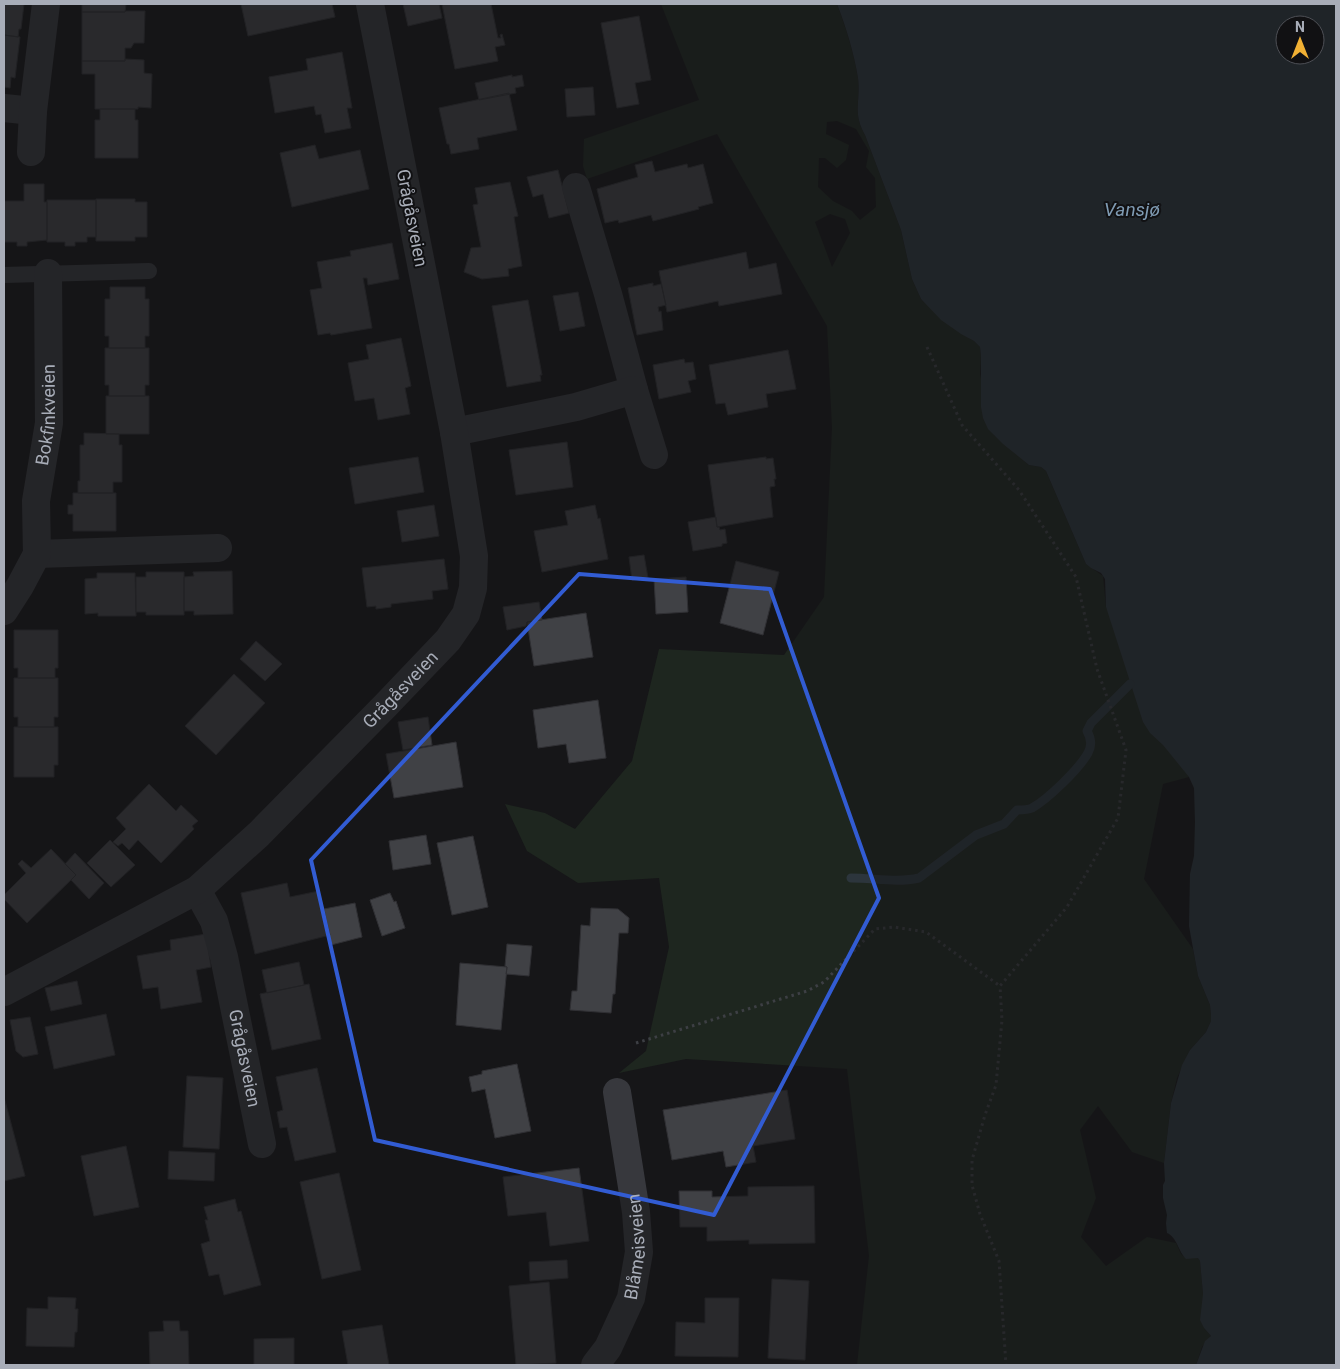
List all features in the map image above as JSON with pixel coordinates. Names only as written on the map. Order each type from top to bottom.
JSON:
[{"type":"street","points":[[31,152],[33,111],[46,4]]},
{"type":"street","name":"Grågåsveien","points":[[4,992],[197,890],[259,834],[385,706],[448,640],[466,614],[473,588],[474,556],[454,432],[370,4]]},
{"type":"street","points":[[4,108],[33,111]]},
{"type":"street","points":[[576,187],[654,455]]},
{"type":"street","name":"Bokfinkveien","points":[[4,611],[20,586],[36,554],[36,501],[50,424],[48,273]]},
{"type":"street","points":[[454,432],[576,407],[634,390]]},
{"type":"street","points":[[36,554],[218,548]]},
{"type":"street","name":"Grågåsveien","points":[[197,890],[214,921],[224,957],[262,1144]]},
{"type":"street","name":"Blåmeisveien","points":[[595,1365],[608,1348],[631,1298],[639,1252],[636,1212],[617,1092]]},
{"type":"lane","points":[[4,275],[149,271]]},
{"type":"path","points":[[927,347],[962,425],[1019,490],[1076,577],[1097,669],[1126,750],[1118,818],[1068,907],[1000,986],[1002,1020],[996,1086],[985,1114],[972,1160],[972,1185],[980,1214],[999,1260],[1006,1365]]},
{"type":"path","points":[[636,1043],[807,991],[824,982],[875,929],[894,927],[926,932],[1000,986]]},
{"type":"highlighted area","points":[[579,574],[770,589],[879,898],[714,1215],[375,1140],[311,860]]},
{"type":"shaded area","points":[[661,4],[837,4],[858,78],[859,120],[901,230],[912,279],[921,299],[953,328],[980,347],[980,374],[994,435],[1029,465],[1041,467],[1046,471],[1086,564],[1103,576],[1106,607],[1189,777],[1163,784],[1144,879],[1193,949],[1198,976],[1210,1005],[1211,1021],[1206,1032],[1190,1050],[1177,1078],[1171,1103],[1164,1163],[1132,1152],[1098,1106],[1080,1130],[1096,1198],[1081,1237],[1106,1266],[1147,1237],[1176,1243],[1181,1254],[1186,1258],[1198,1257],[1203,1294],[1204,1328],[1211,1336],[1202,1347],[1196,1365],[857,1365],[869,1256],[847,1069],[686,1059],[619,1073],[646,1051],[669,947],[659,878],[578,883],[527,851],[505,804],[545,813],[575,829],[632,761],[659,649],[784,655],[824,597],[832,428],[827,326],[717,134],[587,179],[583,166],[584,139],[699,100]],"holes":[[[837,121],[856,129],[869,151],[866,167],[875,178],[876,207],[860,220],[852,211],[833,201],[818,187],[819,158],[825,158],[837,168],[846,160],[849,145],[826,134],[827,122]],[[830,214],[845,219],[850,233],[832,267],[815,222]]]},
{"type":"water","name":"Vansjø","points":[[837,4],[1336,4],[1336,1365],[1196,1365],[1205,1341],[1211,1336],[1200,1320],[1203,1294],[1200,1261],[1198,1258],[1186,1259],[1173,1238],[1167,1233],[1167,1215],[1163,1198],[1163,1185],[1165,1181],[1164,1163],[1171,1103],[1182,1065],[1190,1050],[1206,1032],[1211,1021],[1210,1005],[1198,976],[1189,926],[1190,874],[1194,856],[1194,788],[1189,777],[1163,745],[1150,733],[1143,722],[1106,607],[1105,579],[1101,573],[1086,564],[1046,471],[1041,467],[1029,465],[988,429],[981,407],[980,347],[974,341],[941,320],[921,299],[912,279],[901,230],[859,120],[858,78],[847,31]]},
{"type":"building","points":[[4,4],[24,4],[21,29],[19,29],[18,37],[4,35]]},
{"type":"building","points":[[82,4],[126,4],[125,12],[82,12]]},
{"type":"building","points":[[241,4],[332,4],[335,17],[248,36]]},
{"type":"building","points":[[403,4],[439,4],[442,18],[408,26]]},
{"type":"building","points":[[442,4],[491,4],[498,38],[501,38],[500,35],[502,34],[505,45],[495,47],[498,61],[455,69]]},
{"type":"building","points":[[145,11],[144,43],[134,43],[131,48],[125,48],[125,61],[82,61],[82,12]]},
{"type":"building","points":[[639,16],[651,80],[635,83],[639,104],[617,108],[601,23]]},
{"type":"building","points":[[4,35],[20,37],[15,78],[11,77],[10,88],[4,87]]},
{"type":"building","points":[[342,52],[352,108],[347,108],[351,128],[325,133],[321,114],[316,115],[314,106],[275,113],[269,77],[308,70],[306,59]]},
{"type":"building","points":[[125,59],[144,60],[144,73],[152,74],[151,108],[95,109],[95,74],[82,74],[82,61],[125,61]]},
{"type":"building","points":[[512,75],[512,77],[522,75],[524,86],[515,88],[516,93],[479,100],[475,83]]},
{"type":"building","points":[[593,87],[595,115],[567,117],[565,89]]},
{"type":"building","points":[[509,93],[517,130],[477,138],[479,149],[451,154],[439,108]]},
{"type":"building","points":[[100,109],[135,109],[135,120],[138,120],[138,158],[95,158],[95,120],[100,120]]},
{"type":"building","points":[[315,145],[319,159],[360,150],[369,189],[292,207],[280,153]]},
{"type":"building","points":[[652,161],[655,172],[687,164],[688,168],[703,164],[713,203],[698,207],[699,209],[653,221],[651,215],[619,223],[618,220],[605,223],[597,189],[638,177],[635,165]]},
{"type":"building","points":[[558,170],[569,213],[549,218],[543,194],[533,197],[527,177]]},
{"type":"building","points":[[510,182],[518,216],[514,217],[522,266],[508,269],[509,276],[482,279],[464,272],[471,248],[481,247],[473,205],[478,204],[475,188]]},
{"type":"building","points":[[24,184],[44,184],[44,202],[47,202],[47,240],[27,242],[27,246],[17,246],[17,242],[4,242],[4,201],[24,201]]},
{"type":"building","points":[[96,199],[135,199],[135,202],[147,202],[147,237],[135,237],[135,241],[96,241]]},
{"type":"building","points":[[47,200],[96,200],[96,237],[87,237],[87,242],[75,242],[75,246],[65,246],[65,242],[47,242]]},
{"type":"building","points":[[392,243],[399,279],[368,285],[367,278],[363,278],[372,328],[331,335],[330,333],[318,335],[310,290],[322,288],[317,262],[351,256],[350,251]]},
{"type":"building","points":[[746,252],[749,269],[776,263],[782,294],[719,306],[718,301],[667,312],[659,271]]},
{"type":"building","points":[[653,283],[653,286],[661,284],[666,305],[658,307],[659,312],[661,311],[663,330],[637,335],[628,288]]},
{"type":"building","points":[[110,287],[145,287],[145,299],[149,299],[149,336],[145,336],[145,348],[109,348],[109,336],[105,336],[105,299],[110,299]]},
{"type":"building","points":[[578,292],[585,326],[560,331],[553,296]]},
{"type":"building","points":[[528,300],[542,375],[540,375],[541,381],[507,387],[492,306]]},
{"type":"building","points":[[401,338],[411,386],[405,388],[410,414],[378,420],[374,398],[355,401],[348,363],[369,359],[366,345]]},
{"type":"building","points":[[105,348],[149,348],[149,385],[145,385],[145,396],[109,396],[109,385],[105,385]]},
{"type":"building","points":[[788,350],[796,389],[766,394],[768,407],[728,415],[725,403],[716,404],[709,365]]},
{"type":"building","points":[[684,359],[685,363],[693,362],[696,379],[688,381],[691,392],[659,399],[653,365]]},
{"type":"building","points":[[106,396],[149,396],[149,434],[106,434]]},
{"type":"building","points":[[84,433],[119,434],[119,445],[122,445],[122,482],[113,482],[113,493],[78,493],[80,445],[84,445]]},
{"type":"building","points":[[567,442],[573,487],[516,495],[509,450]]},
{"type":"building","points":[[418,457],[424,492],[355,504],[349,468]]},
{"type":"building","points":[[766,457],[766,459],[773,458],[776,479],[774,479],[775,486],[770,487],[773,517],[717,527],[708,465]]},
{"type":"building","points":[[73,493],[116,493],[116,531],[73,531],[73,514],[68,514],[68,505],[73,505]]},
{"type":"building","points":[[434,505],[439,536],[402,542],[397,511]]},
{"type":"building","points":[[595,505],[598,519],[600,518],[608,559],[542,572],[534,531],[568,525],[565,511]]},
{"type":"building","points":[[716,517],[717,527],[720,530],[725,529],[727,543],[722,544],[722,546],[693,551],[688,522]]},
{"type":"building","points":[[644,555],[648,578],[632,580],[629,557]]},
{"type":"building","points":[[444,559],[448,589],[432,591],[433,599],[391,604],[391,607],[376,609],[376,606],[367,607],[362,568]]},
{"type":"building","points":[[736,561],[779,572],[763,635],[720,623]]},
{"type":"building","points":[[232,571],[233,614],[194,615],[194,611],[184,611],[184,577],[194,576],[193,572]]},
{"type":"building","points":[[146,572],[184,572],[184,615],[146,615],[146,612],[136,612],[136,577],[146,577]]},
{"type":"building","points":[[97,573],[135,573],[136,616],[98,616],[98,613],[85,614],[85,579],[97,578]]},
{"type":"building","points":[[686,577],[688,612],[656,614],[654,579]]},
{"type":"building","points":[[539,602],[542,620],[527,622],[526,626],[507,630],[503,607]]},
{"type":"building","points":[[586,613],[593,657],[534,666],[527,622]]},
{"type":"building","points":[[14,630],[58,630],[58,668],[55,668],[55,678],[18,678],[18,668],[14,668]]},
{"type":"building","points":[[256,641],[282,664],[265,681],[240,659]]},
{"type":"building","points":[[234,674],[265,703],[216,755],[185,726]]},
{"type":"building","points":[[14,678],[58,678],[58,717],[54,717],[54,727],[18,727],[18,717],[14,717]]},
{"type":"building","points":[[598,700],[606,758],[569,763],[566,744],[538,748],[533,710]]},
{"type":"building","points":[[428,717],[432,745],[403,750],[398,722]]},
{"type":"building","points":[[14,727],[58,727],[58,765],[54,765],[54,777],[14,777]]},
{"type":"building","points":[[456,742],[463,787],[394,798],[386,754]]},
{"type":"building","points":[[149,784],[176,811],[181,805],[198,821],[192,826],[194,829],[161,863],[138,840],[129,850],[122,843],[118,846],[113,842],[126,829],[116,818]]},
{"type":"building","points":[[426,835],[431,864],[393,870],[389,841]]},
{"type":"building","points":[[473,836],[488,907],[452,915],[437,843]]},
{"type":"building","points":[[110,840],[135,865],[111,887],[87,863]]},
{"type":"building","points":[[51,849],[76,875],[27,923],[4,899],[4,895],[26,873],[18,864],[22,860],[31,868]]},
{"type":"building","points":[[75,853],[104,883],[89,899],[71,880],[76,875],[65,864]]},
{"type":"building","points":[[287,883],[290,897],[319,891],[330,935],[255,954],[241,893]]},
{"type":"building","points":[[390,893],[394,902],[396,901],[405,928],[382,936],[370,900]]},
{"type":"building","points":[[355,903],[362,937],[331,945],[324,909]]},
{"type":"building","points":[[591,908],[618,909],[629,918],[628,933],[619,933],[615,994],[613,994],[611,1013],[570,1010],[572,991],[577,991],[581,925],[590,926]]},
{"type":"building","points":[[206,934],[211,967],[196,970],[202,1002],[161,1009],[158,987],[143,989],[137,956],[171,950],[170,940]]},
{"type":"building","points":[[507,944],[532,946],[529,976],[506,974]]},
{"type":"building","points":[[299,962],[304,985],[267,993],[262,970]]},
{"type":"building","points":[[460,963],[507,967],[501,1030],[456,1025]]},
{"type":"building","points":[[77,981],[82,1004],[51,1011],[45,988]]},
{"type":"building","points":[[309,984],[321,1039],[272,1050],[260,994]]},
{"type":"building","points":[[106,1014],[115,1055],[54,1069],[45,1027]]},
{"type":"building","points":[[30,1017],[38,1054],[23,1057],[16,1051],[10,1020]]},
{"type":"building","points":[[517,1064],[531,1131],[495,1138],[485,1089],[472,1092],[469,1077],[482,1074],[482,1071]]},
{"type":"building","points":[[317,1068],[336,1152],[295,1161],[287,1127],[280,1128],[277,1112],[283,1110],[276,1077]]},
{"type":"building","points":[[187,1076],[223,1078],[219,1149],[183,1147]]},
{"type":"building","points":[[787,1090],[795,1139],[753,1146],[756,1162],[726,1167],[723,1151],[672,1160],[663,1110]]},
{"type":"building","points":[[4,1097],[25,1176],[4,1181]]},
{"type":"building","points":[[126,1146],[139,1207],[94,1216],[81,1156]]},
{"type":"building","points":[[169,1151],[215,1153],[214,1181],[168,1179]]},
{"type":"building","points":[[579,1168],[589,1241],[550,1246],[546,1212],[508,1216],[503,1177]]},
{"type":"building","points":[[339,1173],[361,1270],[322,1279],[300,1182]]},
{"type":"building","points":[[814,1186],[815,1243],[749,1244],[749,1240],[707,1241],[707,1227],[680,1227],[679,1191],[712,1191],[712,1197],[748,1196],[748,1187]]},
{"type":"building","points":[[235,1199],[238,1212],[241,1211],[261,1285],[224,1295],[219,1274],[209,1276],[201,1244],[210,1241],[205,1220],[208,1220],[204,1207]]},
{"type":"building","points":[[567,1260],[568,1278],[530,1281],[529,1262]]},
{"type":"building","points":[[772,1279],[809,1281],[805,1360],[768,1358]]},
{"type":"building","points":[[549,1282],[556,1363],[516,1365],[509,1286]]},
{"type":"building","points":[[48,1297],[76,1298],[75,1309],[78,1309],[74,1347],[26,1346],[27,1308],[48,1309]]},
{"type":"building","points":[[705,1298],[739,1298],[738,1357],[675,1356],[676,1322],[705,1323]]},
{"type":"building","points":[[163,1321],[179,1321],[180,1331],[188,1331],[189,1365],[150,1365],[149,1332],[164,1331]]},
{"type":"building","points":[[382,1325],[389,1365],[348,1365],[342,1331]]},
{"type":"building","points":[[294,1338],[294,1365],[254,1365],[254,1339]]},
{"type":"waterway","points":[[851,878],[894,880],[919,878],[976,835],[1004,824],[1017,810],[1030,809],[1039,804],[1063,783],[1084,760],[1090,748],[1090,739],[1087,731],[1091,723],[1130,684]]}]
